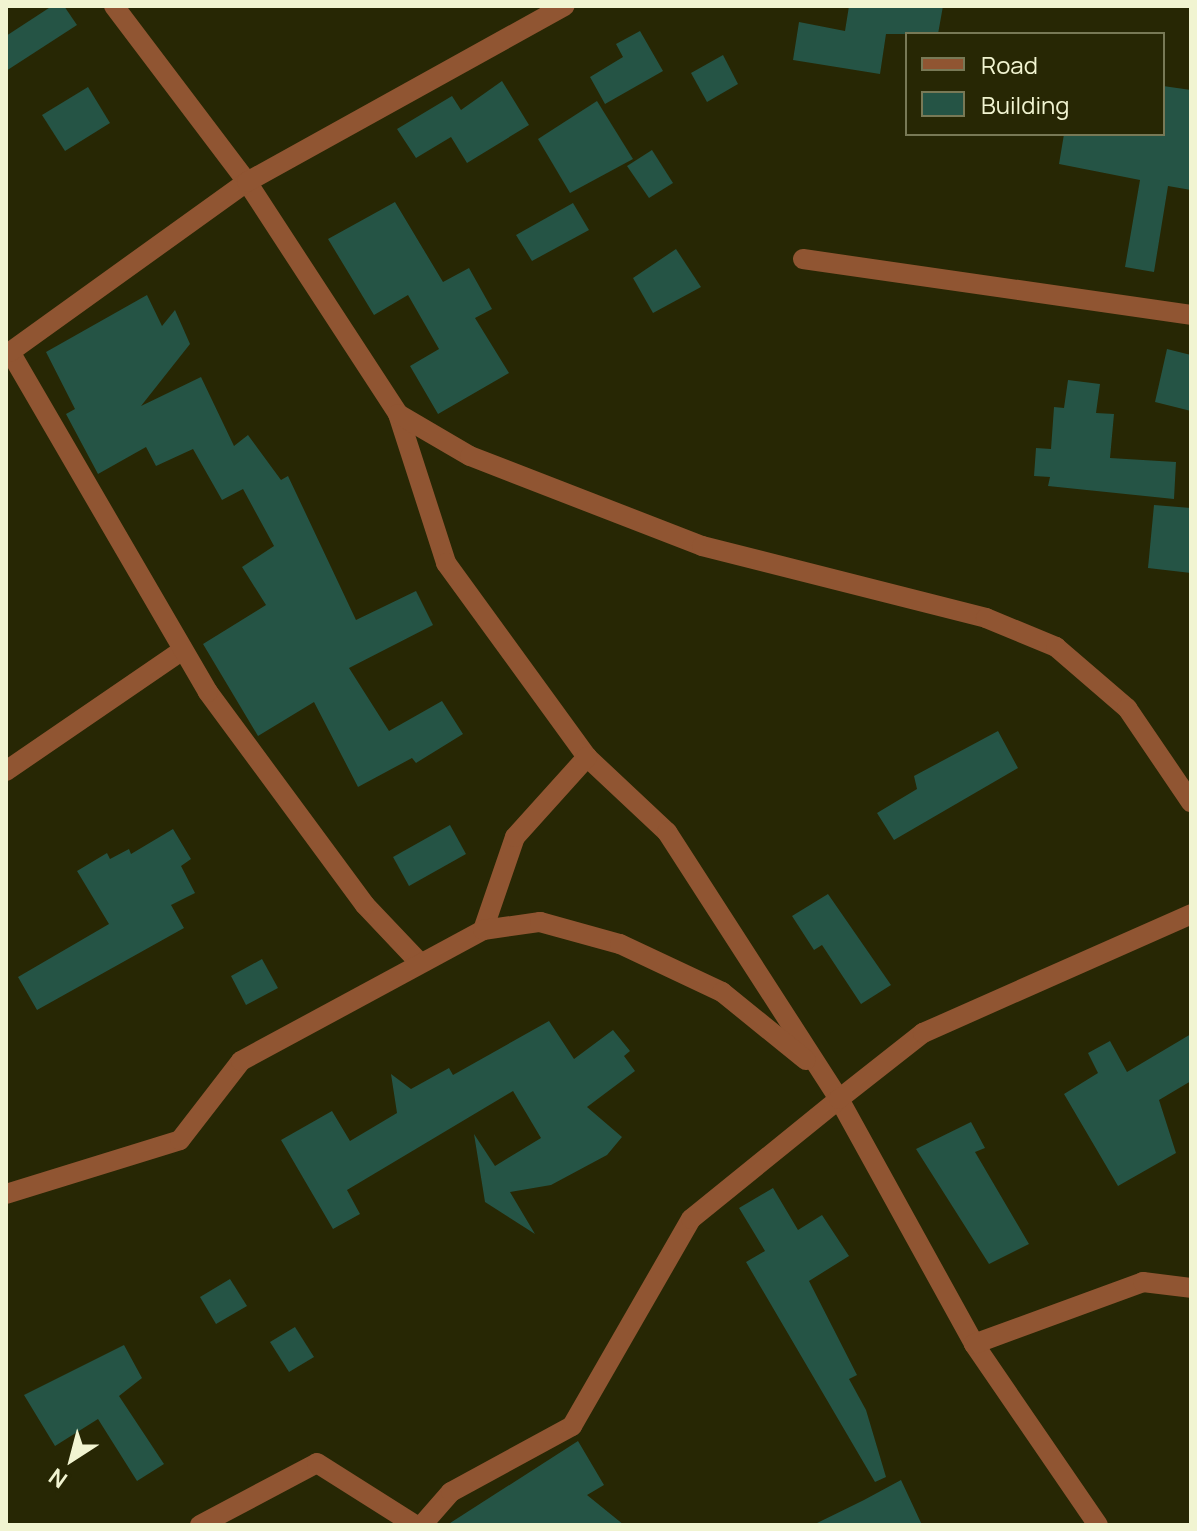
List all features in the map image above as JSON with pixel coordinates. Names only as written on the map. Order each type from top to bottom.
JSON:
[{"type":"street","points":[[114,6],[247,182],[398,414],[446,563],[587,757],[667,832],[839,1099],[974,1344],[1098,1525]]},
{"type":"street","points":[[419,962],[365,905],[181,651],[10,352],[247,182],[564,6]]},
{"type":"street","points":[[803,259],[1191,315]]},
{"type":"street","points":[[398,414],[470,456],[702,546],[986,618],[1056,647],[1127,708],[1191,802]]},
{"type":"street","points":[[6,771],[181,651]]},
{"type":"street","points":[[483,930],[515,837],[587,757]]},
{"type":"street","points":[[422,1525],[451,1492],[572,1426],[691,1219],[839,1099],[923,1033],[1191,914]]},
{"type":"street","points":[[6,1194],[180,1140],[241,1061],[483,930],[540,922],[620,944],[722,992],[822,1073]]},
{"type":"street","points":[[974,1344],[1143,1282],[1191,1288]]},
{"type":"street","points":[[200,1525],[317,1463],[415,1525]]},
{"type":"building","points":[[52,6],[64,6],[77,25],[6,71],[6,36]]},
{"type":"building","points":[[849,6],[943,6],[938,32],[886,34],[880,74],[793,60],[799,22],[845,31]]},
{"type":"building","points":[[640,31],[663,71],[605,104],[590,77],[623,57],[616,44]]},
{"type":"building","points":[[723,55],[738,84],[707,102],[691,73]]},
{"type":"building","points":[[502,81],[529,125],[467,163],[451,137],[416,158],[397,129],[452,96],[461,110]]},
{"type":"building","points":[[1165,86],[1191,90],[1191,190],[1168,186],[1154,272],[1125,267],[1140,180],[1059,164],[1064,136],[1165,136]]},
{"type":"building","points":[[88,87],[110,123],[65,151],[42,115]]},
{"type":"building","points":[[597,101],[633,159],[570,193],[538,139]]},
{"type":"building","points":[[652,150],[673,183],[649,198],[627,166]]},
{"type":"building","points":[[395,202],[443,282],[469,268],[492,309],[475,318],[509,373],[438,414],[410,366],[439,349],[408,295],[374,315],[328,239]]},
{"type":"building","points":[[573,203],[589,230],[532,261],[516,235]]},
{"type":"building","points":[[676,249],[701,287],[653,313],[633,278]]},
{"type":"building","points":[[147,295],[162,326],[175,310],[190,344],[141,406],[201,377],[234,446],[248,435],[281,480],[288,476],[356,620],[416,591],[433,625],[349,668],[389,731],[442,701],[463,734],[416,763],[412,758],[358,787],[314,702],[258,736],[203,644],[266,605],[242,567],[274,546],[243,489],[222,500],[193,449],[156,466],[146,447],[98,474],[66,414],[75,409],[46,352]]},
{"type":"building","points":[[1167,349],[1191,355],[1191,411],[1155,402]]},
{"type":"building","points":[[1068,380],[1100,384],[1096,413],[1114,414],[1110,458],[1176,462],[1174,499],[1048,486],[1050,477],[1034,476],[1036,448],[1051,449],[1054,407],[1064,408]]},
{"type":"building","points":[[1154,505],[1191,508],[1191,573],[1148,568]]},
{"type":"building","points":[[998,731],[1018,768],[894,840],[877,813],[917,789],[914,776]]},
{"type":"building","points":[[450,825],[466,854],[409,886],[393,857]]},
{"type":"building","points":[[173,829],[191,859],[181,866],[195,893],[171,905],[184,928],[37,1010],[18,977],[109,924],[77,871],[107,853],[110,859],[129,849],[131,854]]},
{"type":"building","points":[[828,894],[891,985],[861,1004],[822,945],[814,950],[792,916]]},
{"type":"building","points":[[262,959],[278,988],[246,1005],[231,976]]},
{"type":"building","points":[[549,1021],[574,1059],[613,1030],[630,1051],[624,1056],[635,1071],[587,1107],[622,1137],[607,1155],[551,1185],[510,1192],[535,1234],[485,1202],[474,1134],[495,1166],[541,1138],[513,1091],[347,1190],[360,1214],[333,1229],[281,1140],[332,1111],[350,1141],[397,1113],[391,1074],[411,1089],[449,1068],[453,1075]]},
{"type":"building","points":[[1191,1034],[1191,1081],[1159,1100],[1176,1153],[1118,1186],[1064,1094],[1098,1073],[1088,1053],[1110,1041],[1127,1072]]},
{"type":"building","points":[[971,1122],[985,1148],[975,1152],[1029,1244],[989,1264],[916,1149]]},
{"type":"building","points":[[773,1188],[798,1230],[822,1215],[849,1256],[809,1281],[857,1375],[849,1379],[866,1410],[886,1477],[875,1482],[746,1262],[765,1251],[739,1208]]},
{"type":"building","points":[[230,1279],[247,1306],[216,1324],[200,1297]]},
{"type":"building","points":[[295,1327],[314,1357],[289,1372],[270,1342]]},
{"type":"building","points":[[124,1345],[142,1378],[119,1396],[164,1464],[137,1481],[98,1419],[55,1446],[24,1395]]},
{"type":"building","points":[[578,1441],[604,1485],[587,1495],[624,1525],[447,1525]]},
{"type":"building","points":[[901,1480],[922,1525],[813,1525],[864,1500]]}]
